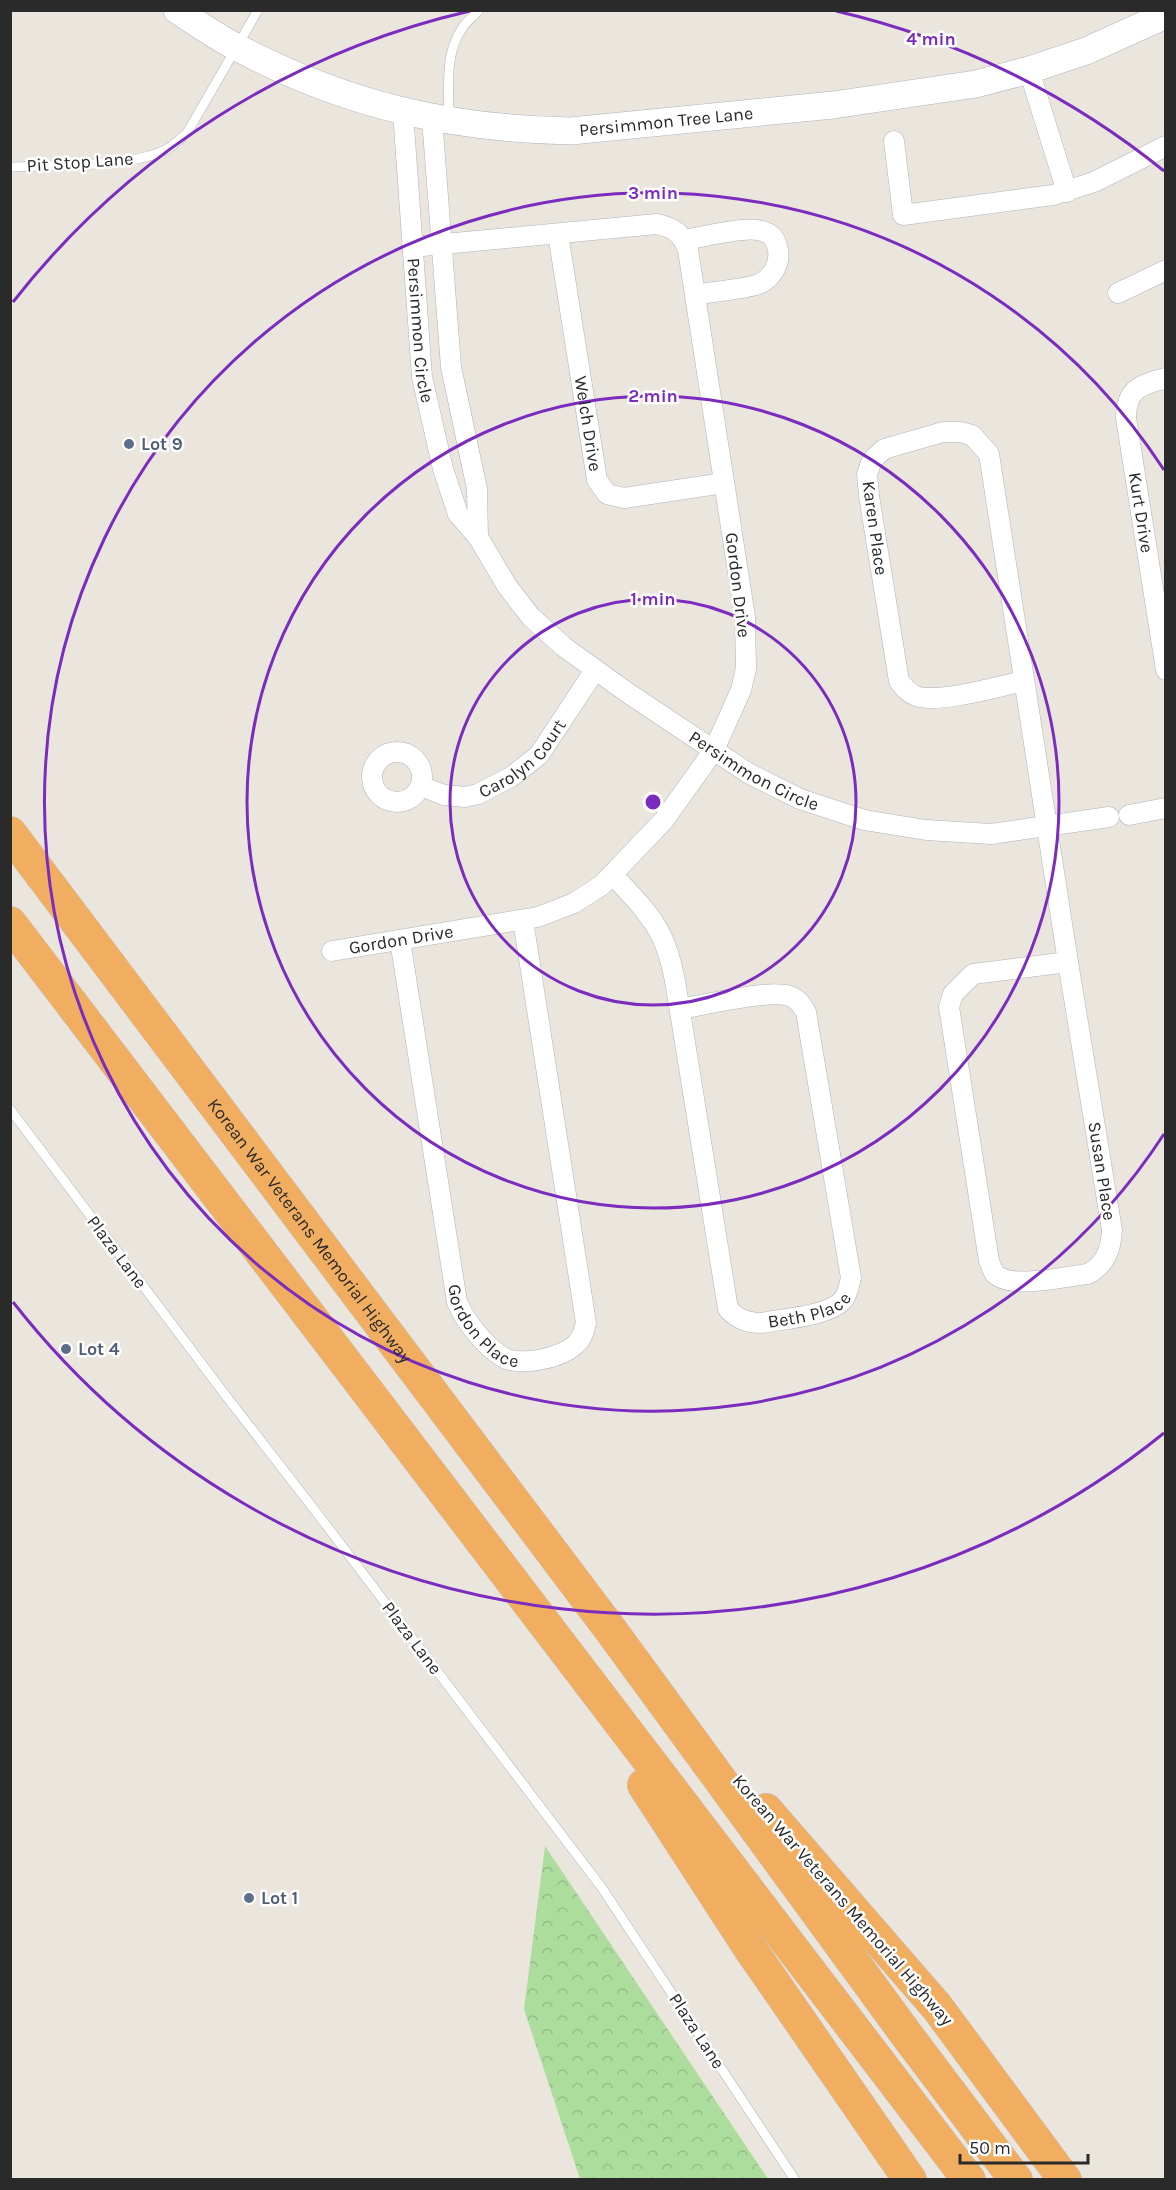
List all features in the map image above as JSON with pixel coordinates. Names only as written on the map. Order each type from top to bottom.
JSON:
[{"type":"highway","name":"Korean War Veterans Memorial Highway","points":[[10,833],[610,1629],[906,2034],[1016,2180]]},
{"type":"highway","points":[[10,923],[969,2180]]},
{"type":"highway","name":"Korean War Veterans Memorial Highway","points":[[610,1629],[937,2007],[1065,2180]]},
{"type":"highway","points":[[610,1708],[627,1758],[749,1947],[910,2180]]},
{"type":"street","name":"Persimmon Tree Lane","points":[[177,10],[237,48],[316,85],[403,112],[441,120],[537,130],[603,129],[856,102],[976,84],[1029,70],[1086,51],[1166,15]]},
{"type":"street","points":[[1029,70],[1067,192]]},
{"type":"street","name":"Persimmon Circle","points":[[403,112],[422,377],[443,469],[458,514],[478,537],[507,586],[531,617],[564,648],[748,773],[800,799],[864,820],[926,830],[991,834],[1166,808]]},
{"type":"street","name":"Persimmon Circle","points":[[441,120],[441,245],[451,367],[477,489],[478,537]]},
{"type":"street","points":[[894,141],[903,215],[1040,198],[1067,192],[1094,182],[1166,146]]},
{"type":"street","points":[[412,247],[657,224],[679,232],[684,240],[754,229],[766,231],[774,237],[778,249],[778,262],[771,275],[758,284],[695,295]]},
{"type":"street","name":"Welch Drive","points":[[558,234],[597,480],[607,494],[624,498],[724,483]]},
{"type":"street","name":"Gordon Drive","points":[[332,951],[523,920],[538,917],[574,903],[602,885],[664,820],[714,750],[741,690],[746,668],[745,617],[688,250],[684,240]]},
{"type":"street","points":[[1118,293],[1166,270]]},
{"type":"street","name":"Kurt Drive","points":[[1165,658],[1126,418],[1126,404],[1131,393],[1145,384],[1166,378]]},
{"type":"street","points":[[429,402],[443,401],[456,390]]},
{"type":"street","name":"Karen Place","points":[[1024,681],[934,699],[917,697],[908,692],[899,681],[867,474],[872,460],[884,449],[943,432],[952,432],[972,435],[988,454],[1024,681],[1046,826],[1068,962]]},
{"type":"street","name":"Carolyn Court","points":[[421,786],[444,795],[465,797],[478,794],[511,777],[539,755],[596,670]]},
{"type":"street","name":"Beth Place","points":[[612,874],[648,914],[662,934],[672,962],[728,1309],[735,1317],[749,1323],[761,1323],[831,1310],[843,1300],[851,1278],[806,1012],[800,1002],[790,996],[774,993],[680,1009]]},
{"type":"street","name":"Gordon Place","points":[[400,940],[457,1302],[466,1322],[501,1356],[511,1361],[525,1363],[566,1352],[578,1342],[586,1323],[523,920]]},
{"type":"street","name":"Susan Place","points":[[1068,962],[1112,1230],[1111,1243],[1106,1259],[1097,1269],[1088,1274],[1017,1282],[1002,1279],[993,1272],[989,1261],[949,1007],[953,994],[973,974],[1068,962]]},
{"type":"lane","name":"Pit Stop Lane","points":[[10,167],[124,161],[147,157],[169,148],[187,133],[258,10]]},
{"type":"lane","points":[[441,120],[452,50],[462,28],[479,10]]},
{"type":"lane","name":"Plaza Lane","points":[[10,1109],[602,1888],[795,2180]]},
{"type":"green space","points":[[545,1846],[768,2179],[580,2179],[524,2009]]},
{"type":"place","name":"Lot 9","points":[[129,444]]},
{"type":"place","name":"Lot 4","points":[[66,1349]]},
{"type":"place","name":"Lot 1","points":[[249,1898]]}]
